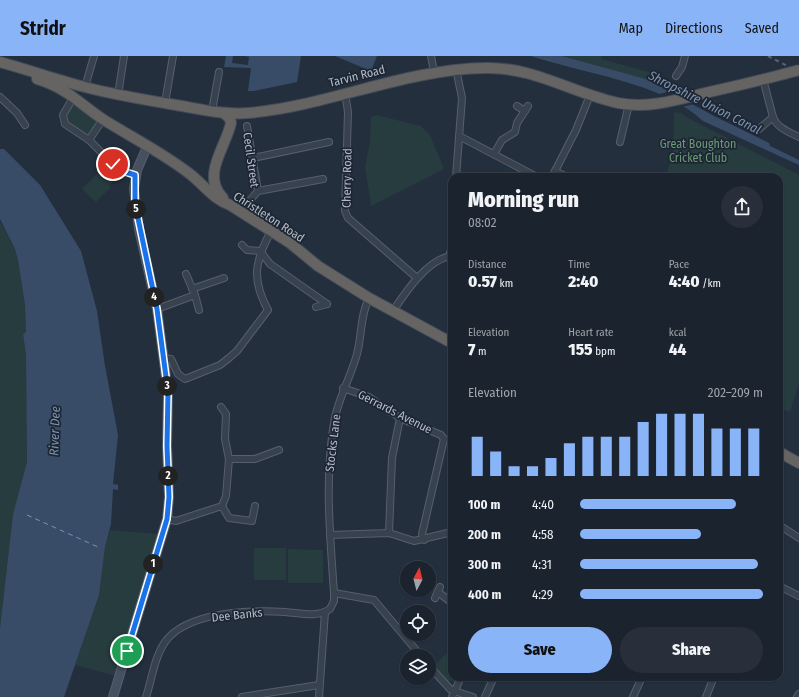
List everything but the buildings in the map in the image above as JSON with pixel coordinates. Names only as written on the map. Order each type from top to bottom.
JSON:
[{"type":"highway","name":"Tarvin Road","points":[[0,62],[118,95],[224,113],[249,113],[306,103],[434,72],[456,69],[511,69],[542,76],[590,95],[629,104],[648,104],[681,99],[799,70]]},
{"type":"highway","name":"Christleton Road","points":[[0,70],[47,82],[77,98],[103,119],[190,174],[217,198],[271,231],[318,266],[369,298],[448,341]]},
{"type":"highway","points":[[77,98],[85,87]]},
{"type":"highway","points":[[224,113],[230,118],[231,123],[229,132],[214,169],[213,184],[217,192],[230,205]]},
{"type":"highway","points":[[229,132],[238,119],[249,113]]},
{"type":"highway","points":[[190,174],[203,178],[207,177],[214,169]]},
{"type":"highway","points":[[783,454],[799,463]]},
{"type":"main road","points":[[113,697],[167,519],[169,497],[167,446],[168,392],[157,309],[136,210],[134,189],[135,175],[147,147]]},
{"type":"street","points":[[85,87],[94,56]]},
{"type":"street","points":[[118,95],[124,56]]},
{"type":"street","points":[[165,103],[173,56]]},
{"type":"street","points":[[431,56],[434,72]]},
{"type":"street","points":[[676,76],[682,67],[685,56]]},
{"type":"street","points":[[456,69],[462,92],[456,173]]},
{"type":"street","points":[[212,111],[219,72]]},
{"type":"street","points":[[763,79],[775,123],[799,137]]},
{"type":"street","name":"Cherry Road","points":[[345,93],[348,112],[345,211],[348,218],[417,278]]},
{"type":"street","points":[[554,173],[576,130],[590,95]]},
{"type":"street","points":[[0,97],[17,113],[25,125]]},
{"type":"street","points":[[77,98],[65,109],[63,120],[65,124],[89,140],[119,170],[135,175]]},
{"type":"street","points":[[629,104],[621,139],[629,139]]},
{"type":"street","points":[[494,154],[502,140],[516,132],[517,123],[527,108],[517,106]]},
{"type":"street","points":[[759,129],[773,117]]},
{"type":"street","points":[[89,140],[103,119]]},
{"type":"street","name":"Cecil Street","points":[[240,212],[258,191],[246,126]]},
{"type":"street","points":[[459,136],[530,173]]},
{"type":"street","points":[[253,158],[329,142]]},
{"type":"street","points":[[258,191],[323,179]]},
{"type":"street","points":[[164,358],[171,359],[178,374],[185,379],[220,365],[237,351],[268,310],[256,280],[260,251],[271,231]]},
{"type":"street","points":[[242,245],[247,250],[260,251],[270,264],[327,304],[316,307]]},
{"type":"street","points":[[393,311],[417,278],[429,267],[448,258]]},
{"type":"street","points":[[186,274],[195,295],[199,310]]},
{"type":"street","points":[[192,289],[224,278]]},
{"type":"street","points":[[157,309],[195,295]]},
{"type":"street","name":"Stocks Lane","points":[[334,592],[328,495],[330,459],[335,417],[344,388],[357,355],[363,312],[369,298]]},
{"type":"street","name":"Gerrards Avenue","points":[[344,388],[369,397],[400,418],[441,435],[444,439],[444,445],[422,534],[424,540]]},
{"type":"street","points":[[221,407],[226,414],[225,439],[229,459],[226,496],[222,506]]},
{"type":"street","points":[[389,533],[392,458],[400,418]]},
{"type":"street","points":[[229,459],[273,457],[279,450]]},
{"type":"street","points":[[167,519],[176,521],[222,506]]},
{"type":"street","points":[[222,506],[229,518],[252,521]]},
{"type":"street","points":[[253,528],[252,521],[255,506]]},
{"type":"street","points":[[783,528],[799,538]]},
{"type":"street","points":[[330,535],[389,533],[414,541],[424,540],[448,533]]},
{"type":"street","points":[[783,588],[799,596]]},
{"type":"street","points":[[319,697],[325,612],[330,609],[334,601],[334,592],[374,600],[415,649]]},
{"type":"street","points":[[437,592],[448,600]]},
{"type":"street","name":"Dee Banks","points":[[146,697],[161,649],[172,635],[190,623],[214,616],[245,612],[315,614],[325,612]]},
{"type":"street","points":[[436,675],[453,694],[473,697]]},
{"type":"street","points":[[453,694],[459,681]]},
{"type":"street","points":[[485,697],[492,681]]},
{"type":"street","points":[[633,697],[640,681]]},
{"type":"street","points":[[706,697],[712,681]]},
{"type":"street","points":[[242,697],[319,685]]},
{"type":"green space","points":[[562,56],[602,56],[601,59],[660,75],[669,82],[670,92],[646,79]]},
{"type":"green space","points":[[76,100],[100,120],[90,135],[86,136],[68,125],[65,112]]},
{"type":"green space","name":"Great Boughton Cricket Club","points":[[674,112],[682,113],[686,117],[799,175],[799,383],[790,412],[783,409],[783,173],[667,173],[673,152]]},
{"type":"green space","points":[[376,115],[421,126],[430,135],[444,169],[371,206],[365,167],[370,142],[371,117]]},
{"type":"green space","points":[[101,170],[113,182],[109,185],[111,187],[96,202],[82,189]]},
{"type":"green space","points":[[0,221],[15,249],[25,305],[26,332],[23,334],[26,355],[27,462],[13,514],[0,628]]},
{"type":"green space","points":[[110,530],[158,534],[116,676],[75,665],[99,595],[105,547]]},
{"type":"green space","points":[[254,548],[286,548],[286,580],[254,580]]},
{"type":"green space","points":[[288,549],[323,550],[323,583],[288,583]]},
{"type":"green space","points":[[446,654],[448,655],[447,681],[436,668],[436,664]]},
{"type":"water","points":[[226,56],[233,56],[232,63],[248,65],[249,57],[245,56],[301,56],[297,82],[248,91],[251,68],[224,67]]},
{"type":"water","points":[[335,56],[377,56],[371,71]]},
{"type":"water","points":[[531,56],[562,56],[646,79],[714,116],[769,143],[770,146],[799,160],[799,165],[703,121],[686,108],[645,88]]},
{"type":"water","name":"River Dee","points":[[0,149],[4,149],[40,185],[81,251],[97,311],[105,366],[118,435],[113,484],[118,485],[118,490],[113,489],[111,524],[105,547],[99,595],[64,697],[0,697],[0,628],[13,514],[27,462],[26,355],[23,334],[26,332],[25,305],[15,249],[0,219]]},
{"type":"pier","points":[[672,91],[695,104],[681,107],[655,95]]},
{"type":"ferry route","points":[[27,515],[98,547]]},
{"type":"railway","points":[[768,56],[799,72]]},
{"type":"route","points":[[113,164],[119,170],[135,175],[135,204],[139,229],[157,309],[168,392],[167,446],[169,497],[167,519],[127,651]]},
{"type":"water label","name":"Shropshire Union Canal","points":[[705,102]]}]
